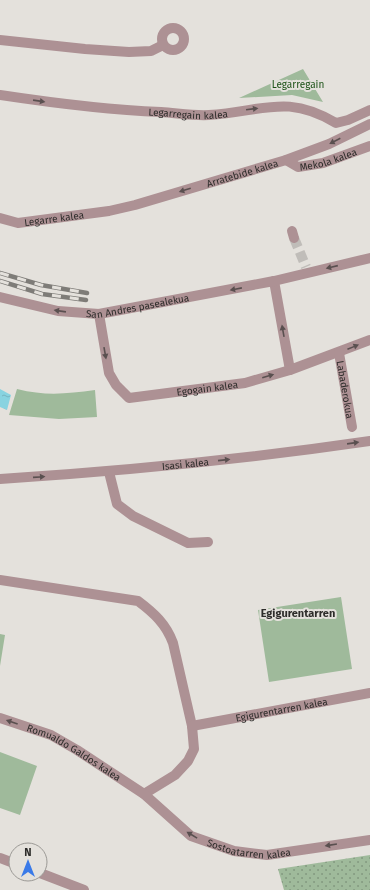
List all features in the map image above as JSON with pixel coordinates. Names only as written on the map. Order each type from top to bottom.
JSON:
[{"type":"street","points":[[0,40],[93,50],[130,52],[151,51],[163,45]]},
{"type":"street","name":"Legarregain kalea","points":[[0,95],[83,106],[210,115],[280,105],[297,106],[317,112],[336,123],[348,120],[370,110]]},
{"type":"street","name":"Arratebide kalea","points":[[109,211],[286,160],[329,144],[370,124]]},
{"type":"street","name":"Mekola kalea","points":[[286,160],[298,167],[323,163],[370,146]]},
{"type":"street","name":"Legarre kalea","points":[[0,218],[18,223],[109,211]]},
{"type":"street","name":"San Andres pasealekua","points":[[0,297],[58,311],[99,314],[274,282],[307,270],[370,258]]},
{"type":"street","points":[[274,282],[290,370]]},
{"type":"street","name":"Egogain kalea","points":[[99,314],[109,374],[116,385],[129,398],[245,383],[290,370],[339,353],[370,340]]},
{"type":"street","name":"Labaderokua","points":[[339,353],[352,427]]},
{"type":"street","name":"Isasi kalea","points":[[0,479],[109,472],[250,458],[370,441]]},
{"type":"street","points":[[109,472],[117,504],[133,516],[188,543],[208,542]]},
{"type":"street","points":[[0,580],[138,601],[149,609],[168,631],[173,643],[192,726],[194,749],[188,761],[175,775],[144,794]]},
{"type":"street","name":"Egigurentarren kalea","points":[[192,726],[370,693]]},
{"type":"street","name":"Romualdo Galdos kalea","points":[[0,718],[51,735],[77,750],[144,794]]},
{"type":"street","name":"Sostoatarren kalea","points":[[144,794],[191,836],[234,851],[268,855],[370,840]]},
{"type":"street","points":[[48,876],[84,890]]},
{"type":"green space","name":"Legarregain","points":[[303,69],[323,102],[292,95],[239,98]]},
{"type":"green space","points":[[17,389],[37,393],[56,394],[95,390],[97,417],[59,419],[9,415]]},
{"type":"green space","points":[[341,597],[352,669],[269,682],[258,610]]},
{"type":"green space","points":[[0,634],[5,635],[0,666]]},
{"type":"green space","points":[[0,752],[37,766],[20,815],[0,808]]},
{"type":"green space","points":[[370,855],[370,890],[284,890],[278,869]]},
{"type":"water","points":[[0,389],[11,395],[7,410],[0,407]]},
{"type":"tunnel","points":[[294,238],[306,267]]},
{"type":"railway","points":[[0,273],[41,285],[87,293]]},
{"type":"railway","points":[[0,281],[42,294],[86,300]]},
{"type":"district","name":"Egigurentarren","points":[[298,613]]}]
